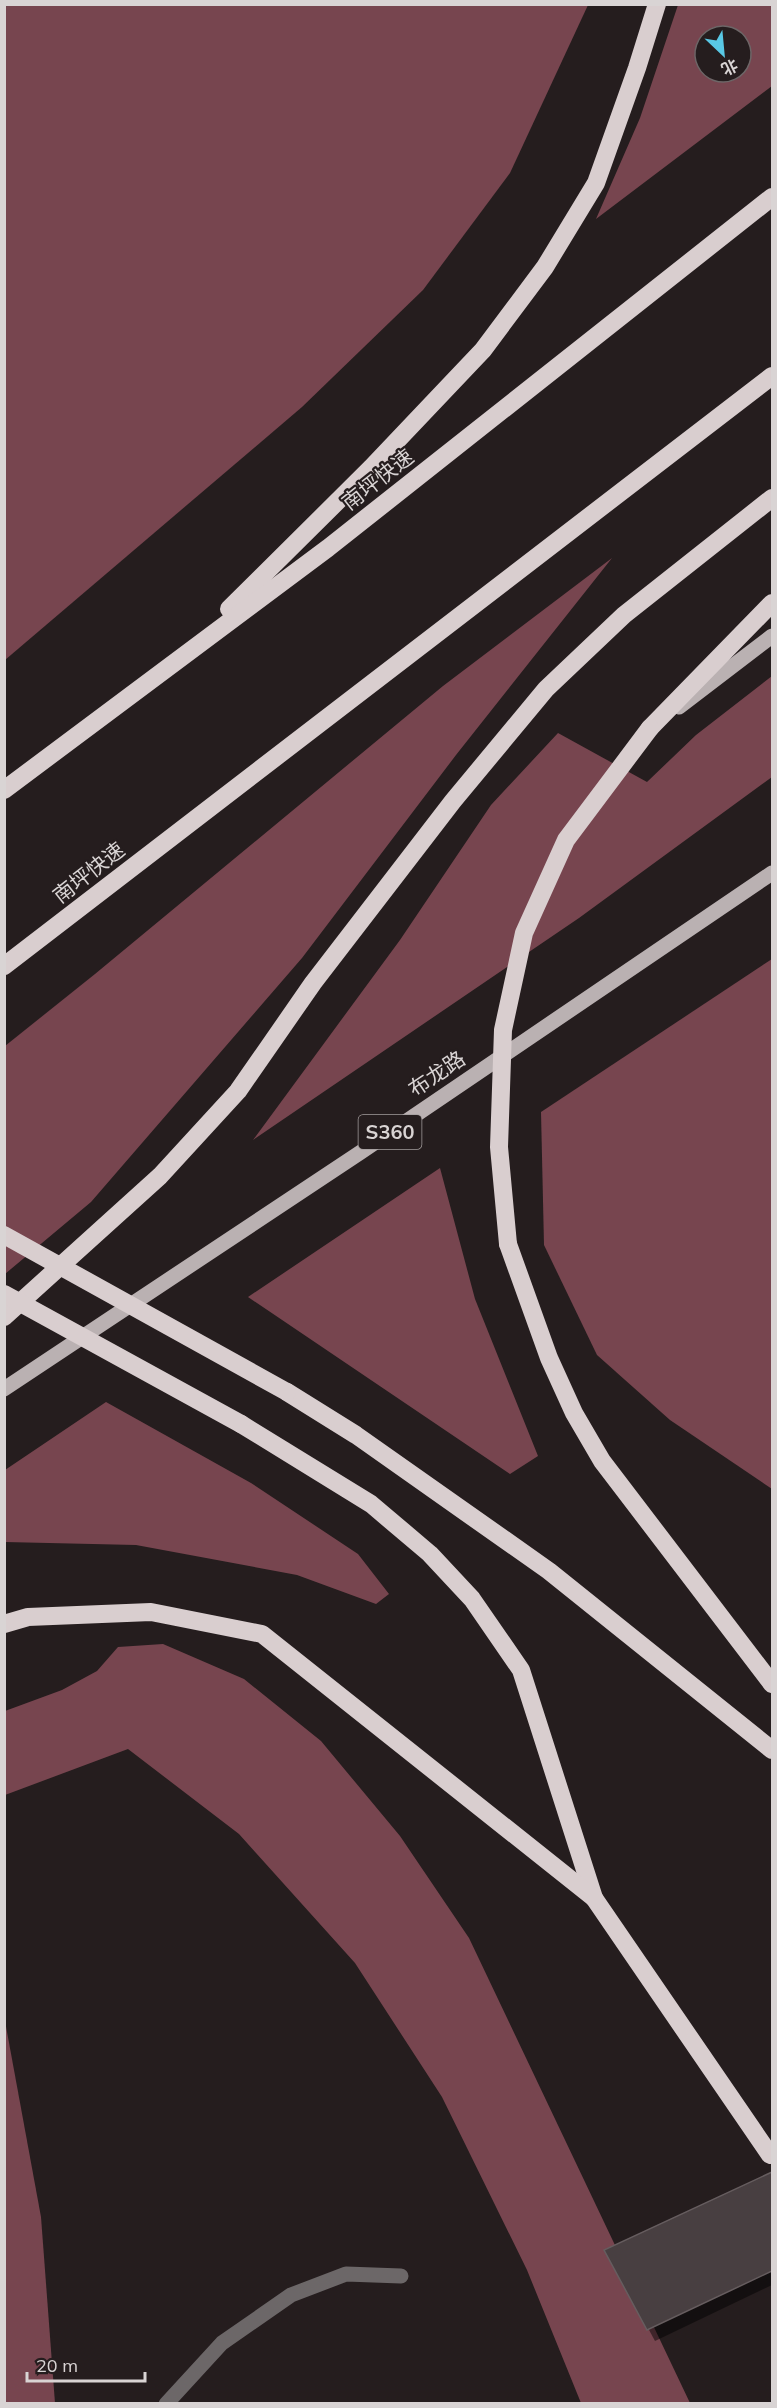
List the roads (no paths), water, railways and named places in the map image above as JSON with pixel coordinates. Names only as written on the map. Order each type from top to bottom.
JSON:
[{"type":"highway","points":[[117,706],[240,599],[372,468],[483,350],[545,267],[596,183],[657,4]]},
{"type":"highway","name":"南坪快速","points":[[4,790],[328,548],[772,196]]},
{"type":"highway","name":"南坪快速","points":[[4,966],[772,376]]},
{"type":"highway","points":[[4,1317],[160,1176],[238,1091],[320,974],[453,801],[546,689],[624,615],[772,498]]},
{"type":"highway","points":[[772,603],[650,728],[566,840],[524,933],[503,1042],[499,1147],[508,1244],[549,1358],[574,1413],[602,1461],[772,1684]]},
{"type":"highway","points":[[4,1235],[287,1392],[356,1435],[549,1571],[772,1749]]},
{"type":"highway","points":[[4,1294],[241,1425],[371,1504],[430,1554],[472,1599],[521,1670],[594,1898],[770,2155]]},
{"type":"highway","points":[[4,1624],[28,1617],[151,1612],[262,1634],[594,1898]]},
{"type":"main road","points":[[650,728],[772,636]]},
{"type":"main road","name":"布龙路","points":[[4,1389],[361,1152],[772,873]]},
{"type":"lane","points":[[166,2403],[222,2343],[291,2295],[346,2274],[401,2276]]}]
